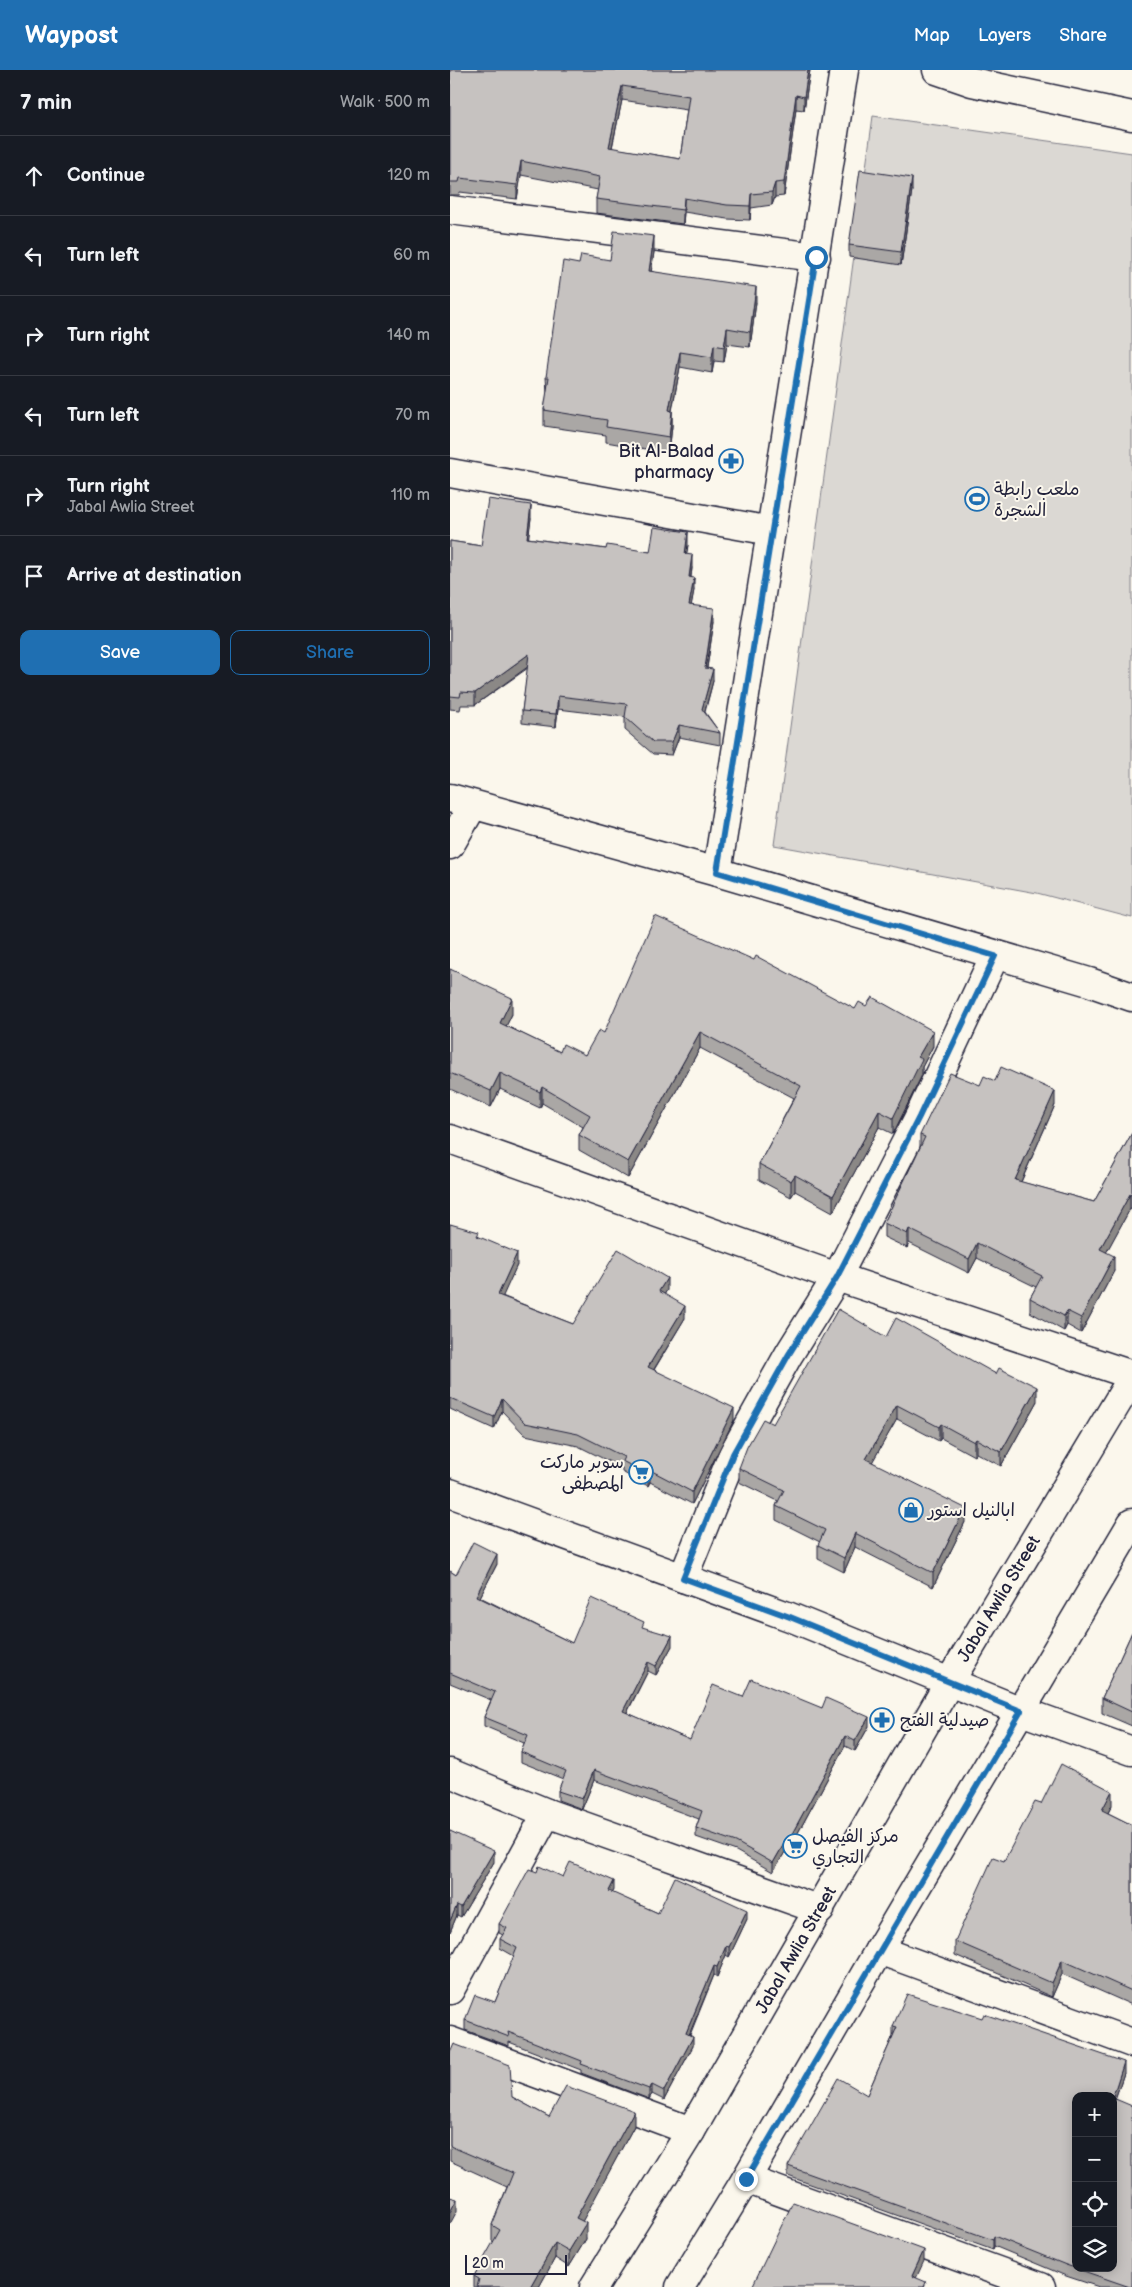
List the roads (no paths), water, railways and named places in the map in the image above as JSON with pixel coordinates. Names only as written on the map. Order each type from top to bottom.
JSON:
[{"type":"street","points":[[717,872],[816,257],[844,70]]},
{"type":"street","points":[[937,70],[973,76],[1132,116]]},
{"type":"street","points":[[450,210],[816,257]]},
{"type":"street","points":[[450,473],[771,531]]},
{"type":"street","points":[[450,845],[461,802],[717,872],[995,956],[1089,982],[1132,997]]},
{"type":"street","points":[[683,1578],[733,1454],[789,1354],[837,1277],[919,1117],[995,956]]},
{"type":"street","points":[[450,1139],[837,1277],[1132,1376]]},
{"type":"street","name":"Jabal Awlia Street","points":[[594,2287],[691,2130],[820,1910],[950,1681],[1132,1376]]},
{"type":"street","points":[[450,1493],[683,1578],[950,1681],[1021,1711],[1132,1751]]},
{"type":"street","points":[[680,2287],[746,2179],[879,1950],[1132,1523]]},
{"type":"street","points":[[450,1773],[547,1812],[820,1910]]},
{"type":"street","points":[[450,1990],[547,1812]]},
{"type":"street","points":[[879,1950],[1132,2043]]},
{"type":"street","points":[[450,2041],[691,2130]]},
{"type":"street","points":[[746,2179],[1041,2287]]},
{"type":"place","name":"Bit Al-Balad pharmacy","points":[[731,461]]},
{"type":"place","name":"ملعب رابطة الشجرة","points":[[977,499]]},
{"type":"place","name":"سوبر ماركت المصطفى","points":[[641,1472]]},
{"type":"place","name":"ابالنيل استور","points":[[911,1510]]},
{"type":"place","name":"صيدلية الفتح","points":[[882,1720]]},
{"type":"place","name":"مركز الفيصل التجاري","points":[[795,1846]]}]
